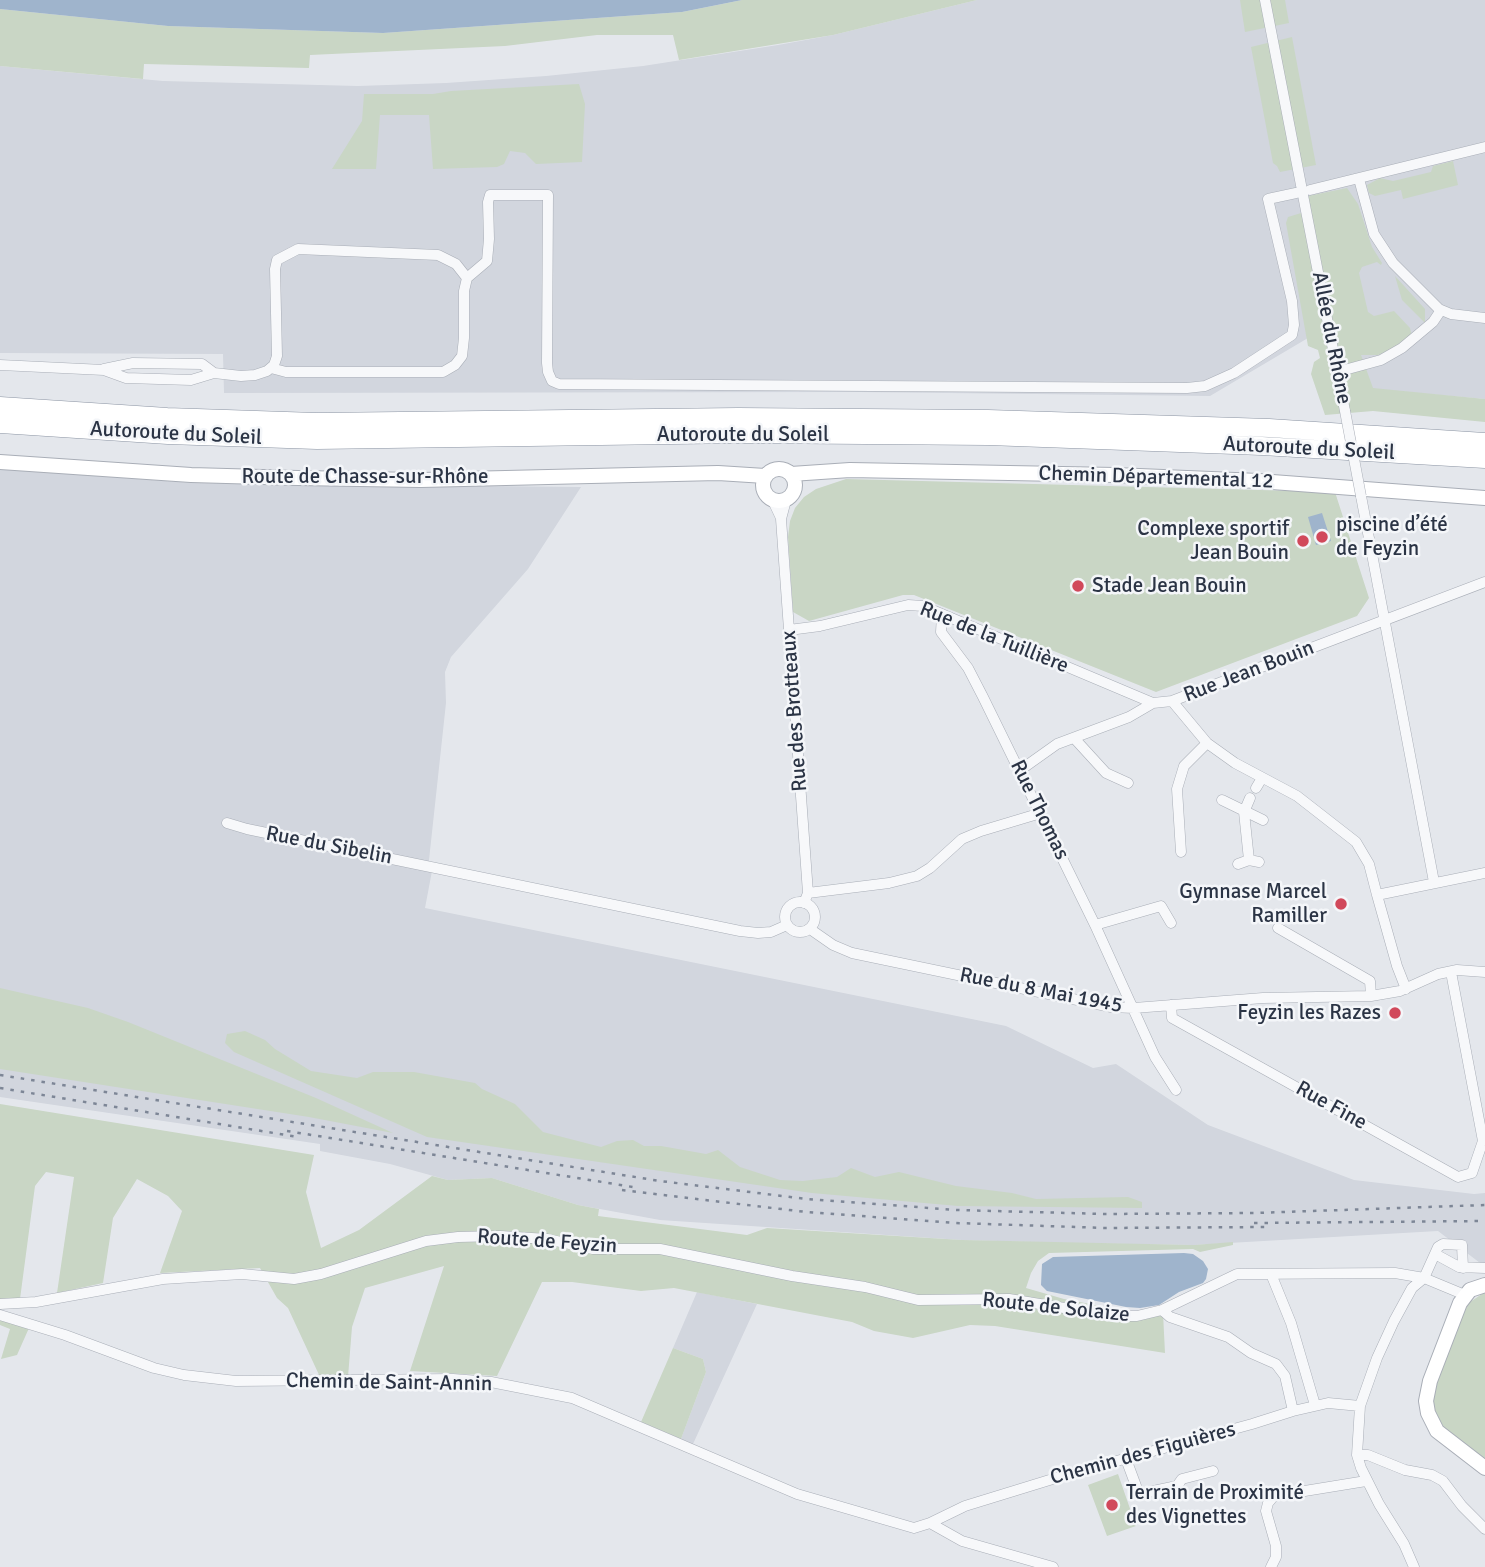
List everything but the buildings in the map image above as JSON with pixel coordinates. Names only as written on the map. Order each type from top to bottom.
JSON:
[{"type":"highway","name":"Autoroute du Soleil","points":[[0,406],[180,418],[316,422],[738,417],[988,419],[1269,429],[1485,442]]},
{"type":"highway","name":"Autoroute du Soleil","points":[[0,424],[168,435],[330,440],[742,434],[988,436],[1249,445],[1485,459]]},
{"type":"main road","name":"Route de Chasse-sur-Rhône","points":[[0,462],[191,475],[335,479],[730,474],[764,482]]},
{"type":"main road","name":"Chemin Départemental 12","points":[[764,482],[778,469],[791,474],[850,470],[962,472],[1259,481],[1485,498]]},
{"type":"main road","name":"Chemin Départemental 12","points":[[785,497],[827,472]]},
{"type":"main road","points":[[764,482],[785,497],[791,474]]},
{"type":"main road","points":[[1485,1285],[1476,1286],[1465,1295],[1430,1381],[1426,1401],[1428,1413],[1437,1431],[1485,1468]]},
{"type":"street","name":"Allée du Rhône","points":[[1265,0],[1386,620],[1434,882]]},
{"type":"street","points":[[1310,190],[1485,147]]},
{"type":"street","points":[[1359,179],[1374,234],[1383,251],[1441,310],[1451,314],[1485,318]]},
{"type":"street","points":[[104,370],[126,378],[191,380],[214,373],[255,375],[271,368],[286,372],[443,372],[455,365],[462,356],[464,291],[467,278],[487,261],[490,195],[548,195],[547,363],[552,381],[559,384],[1196,387],[1218,382],[1292,335],[1292,301],[1268,200],[1296,193]]},
{"type":"street","points":[[271,368],[277,356],[275,270],[277,260],[288,252],[298,249],[438,255],[456,264],[467,278]]},
{"type":"street","points":[[1337,372],[1381,360],[1392,354],[1433,322],[1441,310]]},
{"type":"street","points":[[0,365],[104,370],[133,363],[202,364],[214,373]]},
{"type":"street","name":"Rue des Brotteaux","points":[[785,497],[781,519],[806,898]]},
{"type":"street","name":"Rue Jean Bouin","points":[[1019,771],[1057,744],[1129,717],[1153,703],[1172,701],[1485,582]]},
{"type":"street","name":"Rue de la Tuillière","points":[[789,629],[820,626],[908,605],[923,606],[1153,703]]},
{"type":"street","name":"Rue Thomas","points":[[942,615],[941,632],[968,668],[1095,925],[1155,1057],[1175,1090]]},
{"type":"street","points":[[1172,701],[1207,743],[1262,778],[1297,796],[1356,842],[1369,864],[1397,966],[1406,989]]},
{"type":"street","points":[[1074,738],[1106,773],[1128,783]]},
{"type":"street","points":[[1181,852],[1177,789],[1184,766],[1207,743]]},
{"type":"street","points":[[1256,788],[1262,778]]},
{"type":"street","points":[[1238,864],[1254,861],[1244,811],[1250,798]]},
{"type":"street","points":[[1222,800],[1263,820]]},
{"type":"street","points":[[806,898],[815,916],[810,929],[798,932],[787,925],[785,915],[788,908],[806,898],[917,876],[962,839],[1041,813]]},
{"type":"street","name":"Rue du Sibelin","points":[[227,823],[740,931],[771,932],[787,925]]},
{"type":"street","points":[[1377,895],[1485,873]]},
{"type":"street","points":[[1095,925],[1161,906],[1171,923]]},
{"type":"street","points":[[1278,928],[1370,981],[1371,996]]},
{"type":"street","name":"Rue du 8 Mai 1945","points":[[810,929],[833,945],[852,953],[1097,1004],[1134,1008],[1263,998],[1371,996],[1406,989],[1451,971]]},
{"type":"street","points":[[1484,1141],[1451,971],[1485,971]]},
{"type":"street","name":"Rue Fine","points":[[1171,1005],[1172,1018],[1458,1177],[1472,1173],[1484,1141]]},
{"type":"street","name":"Route de Feyzin","points":[[0,1304],[36,1302],[175,1278],[242,1274],[294,1279],[321,1275],[426,1241],[500,1236],[547,1240],[593,1249],[660,1249],[792,1276],[865,1287],[888,1294]]},
{"type":"street","points":[[1414,1567],[1404,1544],[1366,1480],[1357,1455],[1357,1424],[1360,1406],[1377,1358],[1403,1301],[1412,1288],[1424,1278],[1440,1245],[1462,1245],[1463,1268]]},
{"type":"street","points":[[1434,1254],[1463,1268],[1485,1268]]},
{"type":"street","name":"Route de Solaize","points":[[888,1294],[918,1300],[1021,1300],[1113,1316],[1137,1316],[1162,1310],[1237,1274],[1395,1273],[1424,1278],[1465,1295]]},
{"type":"street","points":[[1271,1274],[1292,1323],[1315,1405]]},
{"type":"street","points":[[1162,1310],[1170,1317],[1228,1337],[1251,1353],[1276,1364],[1285,1376],[1293,1411]]},
{"type":"street","name":"Chemin de Saint-Annin","points":[[0,1315],[184,1376],[236,1381],[453,1379],[491,1382],[572,1398],[797,1494],[914,1528],[930,1523]]},
{"type":"street","name":"Chemin des Figuières","points":[[930,1523],[965,1506],[1069,1474],[1315,1405],[1328,1403],[1360,1406]]},
{"type":"street","points":[[1357,1455],[1368,1455],[1443,1481],[1462,1506],[1485,1529]]},
{"type":"street","points":[[1126,1459],[1139,1494],[1177,1486],[1182,1479],[1213,1471]]},
{"type":"street","points":[[1271,1567],[1276,1557],[1276,1546],[1266,1511],[1274,1496],[1366,1480]]},
{"type":"street","points":[[930,1523],[962,1541],[1053,1567]]},
{"type":"shaded area","points":[[977,0],[1485,0],[1485,399],[1373,389],[1308,338],[1210,396],[858,392],[224,393],[223,354],[0,353],[0,66],[163,81],[358,86],[446,83],[643,66],[778,45],[833,35]]},
{"type":"shaded area","points":[[0,469],[192,483],[581,487],[528,569],[451,657],[445,672],[446,703],[429,860],[432,871],[425,908],[1006,1026],[1093,1068],[1116,1064],[1208,1125],[1354,1180],[1485,1193],[1485,1272],[1484,1266],[1438,1231],[1194,1245],[962,1240],[660,1220],[578,1205],[492,1178],[448,1180],[390,1164],[320,1151],[320,1144],[0,1097]]},
{"type":"shaded area","points":[[697,1292],[757,1304],[693,1444],[681,1439],[706,1372],[703,1359],[673,1348]]},
{"type":"green space","points":[[742,0],[977,0],[833,35],[679,60],[673,35],[597,35],[505,46],[310,55],[309,68],[144,64],[143,79],[0,66],[0,9],[168,26],[383,33],[682,12]]},
{"type":"green space","points":[[1240,0],[1285,0],[1289,23],[1245,32]]},
{"type":"green space","points":[[1292,37],[1316,165],[1280,172],[1273,163],[1251,47]]},
{"type":"green space","points":[[579,84],[585,104],[582,162],[536,164],[525,153],[510,151],[504,164],[497,167],[433,169],[429,115],[380,115],[376,169],[332,169],[362,121],[364,94],[433,94]]},
{"type":"green space","points":[[1453,161],[1458,185],[1403,199],[1401,190],[1375,196],[1369,193],[1367,185],[1380,178],[1393,181],[1431,172],[1433,166]]},
{"type":"green space","points":[[1347,188],[1358,204],[1372,247],[1382,263],[1362,267],[1359,273],[1368,312],[1374,316],[1394,311],[1410,328],[1412,337],[1396,348],[1378,355],[1361,355],[1373,388],[1485,399],[1485,422],[1373,411],[1325,415],[1311,374],[1314,362],[1320,358],[1318,350],[1308,346],[1286,223],[1288,217],[1311,210],[1308,196]]},
{"type":"green space","points":[[1395,276],[1425,309],[1425,323],[1402,300]]},
{"type":"green space","name":"Stade Jean Bouin","points":[[846,479],[1335,492],[1369,598],[1357,616],[1156,692],[914,595],[903,595],[809,621],[793,612],[788,537],[790,521],[795,508],[804,497],[816,489]]},
{"type":"green space","points":[[0,988],[88,1008],[128,1022],[316,1098],[393,1133],[309,1117],[0,1069]]},
{"type":"green space","points":[[245,1031],[265,1040],[311,1071],[357,1078],[373,1072],[414,1072],[475,1083],[515,1104],[543,1132],[601,1147],[617,1141],[633,1140],[644,1146],[661,1146],[706,1154],[718,1150],[740,1167],[780,1180],[803,1181],[837,1177],[851,1168],[875,1177],[899,1172],[956,1186],[1036,1199],[1128,1197],[1142,1202],[1142,1208],[958,1206],[812,1193],[427,1137],[234,1052],[225,1043],[227,1034]]},
{"type":"green space","points":[[0,1104],[314,1155],[306,1192],[321,1248],[359,1230],[432,1176],[448,1180],[492,1178],[599,1209],[598,1216],[747,1235],[767,1228],[962,1240],[1194,1245],[1233,1242],[1233,1245],[1200,1252],[1193,1249],[1049,1253],[1038,1261],[1026,1288],[1116,1309],[1135,1321],[1163,1313],[1165,1353],[995,1326],[970,1325],[913,1338],[874,1331],[852,1322],[674,1288],[641,1291],[572,1282],[542,1282],[497,1376],[410,1371],[444,1266],[365,1288],[352,1327],[348,1377],[320,1377],[288,1308],[277,1298],[260,1268],[160,1273],[182,1211],[168,1196],[137,1179],[113,1218],[103,1283],[57,1293],[74,1177],[46,1172],[35,1186],[20,1299],[0,1301]]},
{"type":"green space","points":[[1485,1292],[1485,1462],[1450,1436],[1438,1419],[1432,1403],[1433,1385],[1464,1311],[1470,1302]]},
{"type":"green space","points":[[0,1313],[29,1328],[17,1355],[1,1359],[10,1329],[0,1325]]},
{"type":"green space","points":[[673,1348],[703,1359],[706,1372],[681,1439],[641,1422]]},
{"type":"green space","name":"Terrain de Proximité des Vignettes","points":[[1118,1474],[1136,1526],[1107,1536],[1088,1485]]},
{"type":"water","points":[[0,0],[742,0],[682,12],[383,33],[168,26],[0,9]]},
{"type":"water","points":[[1322,513],[1331,541],[1316,545],[1308,517]]},
{"type":"water","points":[[1193,1254],[1203,1261],[1208,1269],[1206,1279],[1159,1305],[1126,1307],[1047,1291],[1041,1285],[1042,1264],[1053,1257]]},
{"type":"railway","points":[[0,1075],[660,1181],[807,1199],[957,1210],[1106,1214],[1255,1213],[1485,1205]]},
{"type":"railway","points":[[0,1088],[298,1137]]},
{"type":"railway","points":[[287,1131],[633,1187]]},
{"type":"railway","points":[[622,1190],[806,1212],[956,1223],[1106,1228],[1265,1227]]},
{"type":"railway","points":[[1254,1223],[1485,1221]]},
{"type":"place","name":"piscine d’été de Feyzin","points":[[1322,537]]},
{"type":"place","name":"Complexe sportif Jean Bouin","points":[[1303,541]]},
{"type":"place","name":"Stade Jean Bouin","points":[[1078,586]]},
{"type":"place","name":"Gymnase Marcel Ramiller","points":[[1341,904]]},
{"type":"place","name":"Feyzin les Razes","points":[[1395,1013]]},
{"type":"place","name":"Terrain de Proximité des Vignettes","points":[[1112,1505]]}]
